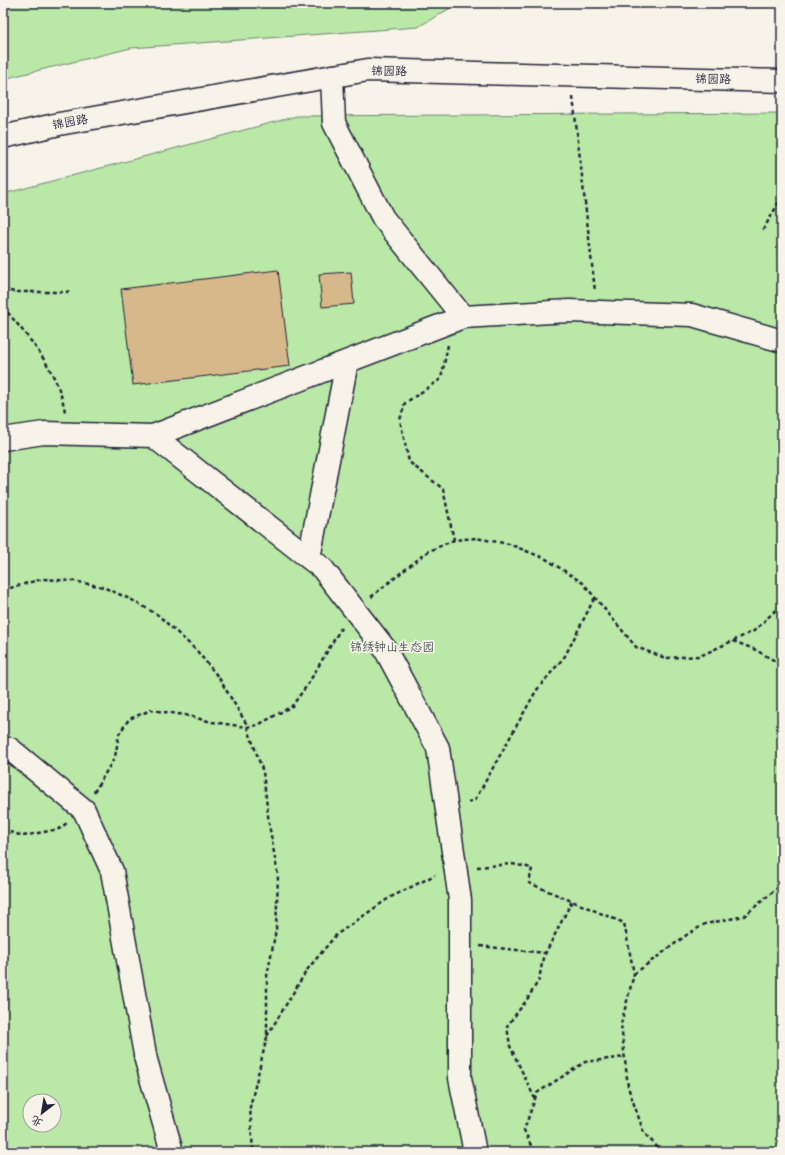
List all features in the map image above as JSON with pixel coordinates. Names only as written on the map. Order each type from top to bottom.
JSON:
[{"type":"street","name":"锦园路","points":[[3,137],[59,124],[368,70],[782,81]]},
{"type":"street","points":[[332,76],[334,123],[383,218],[458,318]]},
{"type":"street","points":[[3,439],[44,433],[153,436],[458,318],[569,311],[692,315],[782,341]]},
{"type":"street","points":[[309,558],[347,362]]},
{"type":"street","points":[[153,436],[322,568],[385,649],[438,748],[460,900],[460,1078],[475,1152]]},
{"type":"street","points":[[3,748],[10,749],[84,810],[112,871],[146,1060],[172,1152]]},
{"type":"path","points":[[571,75],[597,311]]},
{"type":"path","points":[[763,230],[782,197]]},
{"type":"path","points":[[3,290],[16,292],[68,292],[68,288]]},
{"type":"path","points":[[3,307],[42,354],[62,394],[69,434]]},
{"type":"path","points":[[454,540],[443,488],[409,462],[400,420],[405,403],[441,378],[458,318]]},
{"type":"path","points":[[3,590],[42,579],[74,581],[103,587],[132,600],[158,615],[197,651],[219,678],[246,722],[263,772],[269,824],[278,876],[276,930],[267,976],[267,1037],[250,1107],[253,1152]]},
{"type":"path","points":[[447,811],[475,800],[536,691],[565,656],[595,598]]},
{"type":"path","points":[[733,641],[754,648],[782,665]]},
{"type":"path","points":[[267,1037],[307,970],[336,935],[389,898],[445,870],[512,864],[532,868],[529,883],[624,923],[634,974],[621,1024],[628,1087],[644,1134],[662,1152]]},
{"type":"path","points":[[634,974],[688,934],[705,924],[744,916],[782,884]]},
{"type":"path","points":[[535,1099],[510,1046],[508,1026],[539,980],[546,953],[572,901]]},
{"type":"path","points":[[460,944],[546,953]]},
{"type":"path","points":[[534,1152],[524,1130],[537,1093],[586,1062],[625,1057]]},
{"type":"green space","points":[[3,3],[459,3],[418,27],[131,48],[3,79]]},
{"type":"green space","name":"锦绣钟山生态园","points":[[782,113],[782,1152],[3,1152],[3,194],[297,116]]},
{"type":"building","points":[[278,270],[290,366],[133,385],[121,289]]},
{"type":"building","points":[[351,272],[354,304],[322,307],[319,274]]}]
